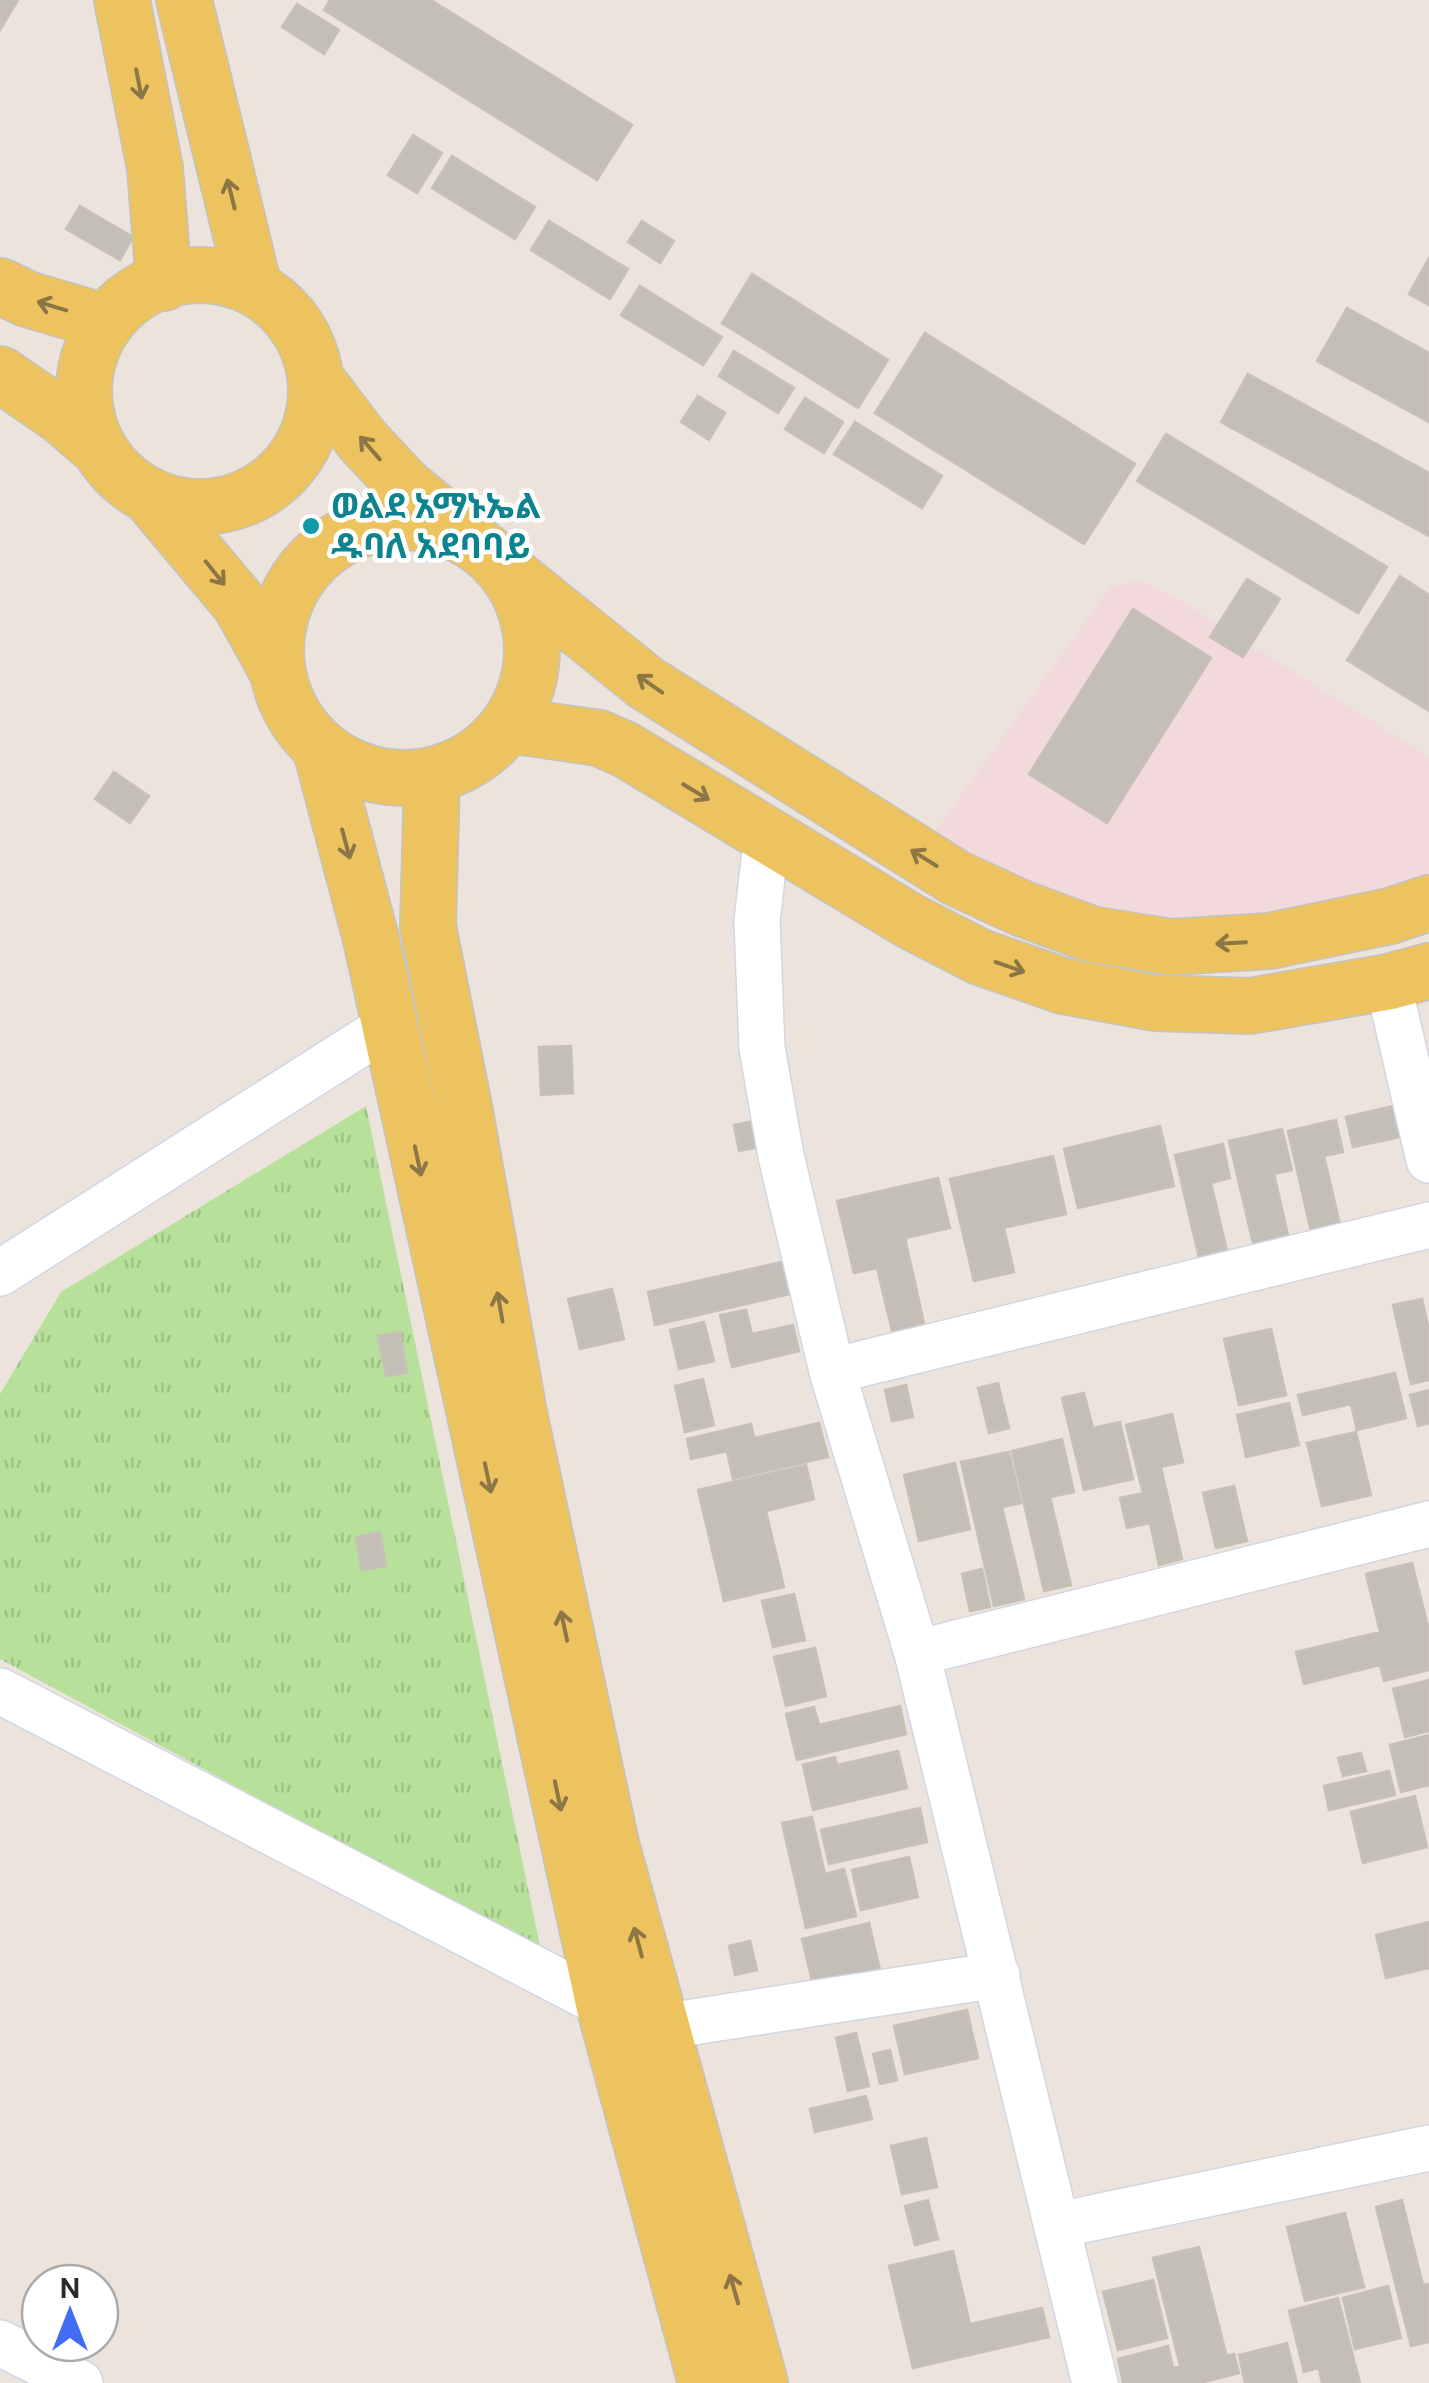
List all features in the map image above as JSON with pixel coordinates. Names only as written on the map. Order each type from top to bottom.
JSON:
[{"type":"main road","points":[[122,0],[155,168],[164,282]]},
{"type":"main road","points":[[184,0],[254,288]]},
{"type":"main road","points":[[96,446],[83,404],[86,361],[105,322],[140,290],[185,275],[233,279],[275,301],[305,337],[318,382],[363,441],[405,486],[487,554],[646,683],[956,878],[1020,908],[1091,934],[1171,947],[1268,941],[1390,916],[1429,903]]},
{"type":"main road","points":[[0,286],[28,299],[105,322]]},
{"type":"main road","points":[[0,374],[61,416],[96,446],[120,477],[152,499],[240,604],[276,669],[290,714],[321,750],[362,773],[412,779],[432,777],[462,766],[509,725],[524,701],[534,656],[528,611],[487,554],[418,522],[371,525],[328,546],[296,579],[278,622],[276,669]]},
{"type":"main road","points":[[152,499],[200,508],[247,498],[287,471],[311,430],[318,382]]},
{"type":"main road","points":[[509,725],[599,738],[613,744],[910,921],[980,958],[1063,986],[1155,1002],[1250,1006],[1408,977]]},
{"type":"main road","points":[[321,750],[371,938],[604,2005],[706,2383]]},
{"type":"main road","points":[[432,777],[428,926],[466,1112],[519,1413],[612,1844],[760,2383]]},
{"type":"main road","points":[[1314,932],[1334,992]]},
{"type":"street","points":[[767,834],[757,921],[762,1048],[780,1156],[832,1371],[916,1653],[1095,2383]]},
{"type":"street","points":[[1408,977],[1429,1160]]},
{"type":"street","points":[[0,1273],[388,1026]]},
{"type":"street","points":[[832,1371],[1429,1225]]},
{"type":"street","points":[[916,1653],[1429,1524]]},
{"type":"street","points":[[0,1691],[604,2005],[661,2027],[997,1975]]},
{"type":"street","points":[[1058,2225],[1429,2148]]},
{"type":"street","points":[[0,2343],[80,2383]]},
{"type":"shaded area","points":[[1141,581],[1190,606],[1429,757],[1429,891],[1355,911],[1108,924],[927,843],[1111,586]]},
{"type":"green space","points":[[366,1106],[541,1951],[0,1659],[0,1394],[61,1292]]},
{"type":"building","points":[[0,0],[18,0],[0,30]]},
{"type":"building","points":[[330,0],[431,0],[632,125],[597,180],[324,10]]},
{"type":"building","points":[[297,4],[339,30],[324,54],[282,27]]},
{"type":"building","points":[[413,135],[442,153],[417,193],[388,175]]},
{"type":"building","points":[[452,156],[535,207],[515,239],[432,188]]},
{"type":"building","points":[[80,206],[133,237],[120,260],[66,229]]},
{"type":"building","points":[[549,221],[628,269],[610,299],[531,250]]},
{"type":"building","points":[[642,221],[674,241],[660,263],[628,242]]},
{"type":"building","points":[[1429,258],[1429,305],[1409,294]]},
{"type":"building","points":[[752,274],[888,360],[858,408],[722,323]]},
{"type":"building","points":[[640,286],[722,337],[703,365],[621,315]]},
{"type":"building","points":[[1347,308],[1429,353],[1429,422],[1317,361]]},
{"type":"building","points":[[925,333],[1135,464],[1084,544],[875,413]]},
{"type":"building","points":[[734,351],[794,388],[778,413],[719,376]]},
{"type":"building","points":[[1248,374],[1429,473],[1429,536],[1221,422]]},
{"type":"building","points":[[698,396],[725,413],[709,440],[681,422]]},
{"type":"building","points":[[805,398],[843,422],[824,453],[785,429]]},
{"type":"building","points":[[855,422],[942,476],[922,508],[834,454]]},
{"type":"building","points":[[1166,434],[1387,567],[1358,613],[1137,481]]},
{"type":"building","points":[[1400,576],[1429,595],[1429,711],[1347,660]]},
{"type":"building","points":[[1247,579],[1280,599],[1243,657],[1210,637]]},
{"type":"building","points":[[1133,609],[1211,658],[1107,823],[1029,774]]},
{"type":"building","points":[[114,772],[149,796],[130,823],[95,799]]},
{"type":"building","points":[[571,1046],[573,1093],[541,1095],[539,1047]]},
{"type":"building","points":[[1393,1106],[1400,1137],[1353,1147],[1346,1117]]},
{"type":"building","points":[[758,1120],[764,1146],[739,1151],[734,1125]]},
{"type":"building","points":[[1336,1120],[1343,1152],[1324,1156],[1341,1229],[1312,1236],[1288,1131]]},
{"type":"building","points":[[1160,1126],[1174,1186],[1078,1208],[1064,1149]]},
{"type":"building","points":[[1282,1129],[1292,1170],[1274,1174],[1291,1248],[1256,1256],[1229,1141]]},
{"type":"building","points":[[1223,1144],[1230,1178],[1211,1183],[1228,1255],[1200,1262],[1175,1155]]},
{"type":"building","points":[[1053,1156],[1066,1214],[1004,1228],[1014,1272],[974,1281],[950,1179]]},
{"type":"building","points":[[938,1178],[950,1228],[905,1238],[925,1328],[893,1335],[877,1268],[854,1273],[837,1201]]},
{"type":"building","points":[[782,1262],[790,1294],[655,1325],[648,1292]]},
{"type":"building","points":[[612,1289],[624,1339],[580,1349],[568,1299]]},
{"type":"building","points":[[1422,1299],[1429,1330],[1429,1380],[1411,1384],[1393,1305]]},
{"type":"building","points":[[746,1310],[752,1334],[793,1325],[799,1351],[732,1367],[720,1315]]},
{"type":"building","points":[[704,1322],[714,1361],[679,1369],[670,1330]]},
{"type":"building","points":[[1271,1329],[1286,1395],[1239,1405],[1224,1339]]},
{"type":"building","points":[[400,1332],[407,1373],[386,1376],[378,1336]]},
{"type":"building","points":[[1395,1373],[1406,1418],[1357,1430],[1351,1404],[1303,1415],[1298,1395]]},
{"type":"building","points":[[703,1379],[714,1425],[685,1432],[675,1386]]},
{"type":"building","points":[[998,1383],[1009,1428],[989,1433],[978,1388]]},
{"type":"building","points":[[906,1385],[913,1417],[892,1421],[885,1390]]},
{"type":"building","points":[[1429,1390],[1429,1423],[1418,1426],[1410,1395]]},
{"type":"building","points":[[1084,1393],[1093,1428],[1120,1422],[1133,1479],[1084,1490],[1062,1398]]},
{"type":"building","points":[[1289,1403],[1299,1445],[1246,1457],[1237,1415]]},
{"type":"building","points":[[1172,1414],[1183,1462],[1161,1467],[1182,1559],[1159,1565],[1150,1523],[1127,1528],[1120,1498],[1143,1493],[1126,1425]]},
{"type":"building","points":[[819,1423],[828,1457],[733,1479],[727,1451],[691,1459],[687,1439],[751,1424],[754,1438]]},
{"type":"building","points":[[1356,1432],[1371,1495],[1322,1506],[1307,1443]]},
{"type":"building","points":[[1062,1439],[1074,1492],[1050,1497],[1071,1585],[1044,1591],[1012,1451]]},
{"type":"building","points":[[1009,1452],[1021,1503],[1002,1507],[1024,1599],[994,1606],[961,1462]]},
{"type":"building","points":[[955,1463],[970,1529],[919,1541],[904,1475]]},
{"type":"building","points":[[806,1465],[814,1499],[766,1511],[784,1587],[724,1601],[698,1490]]},
{"type":"building","points":[[1234,1486],[1247,1541],[1216,1548],[1203,1493]]},
{"type":"building","points":[[380,1532],[386,1566],[362,1570],[356,1537]]},
{"type":"building","points":[[1412,1563],[1429,1630],[1429,1670],[1384,1681],[1380,1665],[1304,1684],[1296,1652],[1380,1632],[1366,1574]]},
{"type":"building","points":[[982,1569],[990,1607],[970,1611],[962,1574]]},
{"type":"building","points":[[794,1594],[805,1640],[773,1647],[762,1601]]},
{"type":"building","points":[[815,1648],[826,1696],[786,1706],[774,1657]]},
{"type":"building","points":[[1429,1680],[1429,1731],[1405,1737],[1393,1689]]},
{"type":"building","points":[[900,1706],[906,1734],[797,1760],[786,1714],[814,1707],[819,1725]]},
{"type":"building","points":[[1429,1735],[1429,1785],[1401,1792],[1390,1745]]},
{"type":"building","points":[[898,1751],[907,1788],[813,1810],[803,1765],[835,1757],[837,1765]]},
{"type":"building","points":[[1361,1753],[1366,1771],[1343,1776],[1338,1758]]},
{"type":"building","points":[[1389,1771],[1395,1795],[1329,1810],[1324,1786]]},
{"type":"building","points":[[1415,1796],[1427,1847],[1363,1863],[1351,1812]]},
{"type":"building","points":[[920,1808],[927,1842],[829,1864],[821,1830]]},
{"type":"building","points":[[812,1817],[825,1874],[844,1869],[856,1916],[806,1928],[782,1823]]},
{"type":"building","points":[[909,1857],[918,1897],[861,1910],[852,1870]]},
{"type":"building","points":[[1429,1922],[1429,1968],[1386,1978],[1376,1935]]},
{"type":"building","points":[[869,1923],[880,1970],[813,1985],[802,1939]]},
{"type":"building","points":[[750,1941],[757,1970],[735,1975],[729,1946]]},
{"type":"building","points":[[967,2010],[978,2058],[905,2074],[894,2026]]},
{"type":"building","points":[[856,2033],[869,2086],[848,2091],[836,2038]]},
{"type":"building","points":[[890,2050],[897,2080],[880,2084],[873,2054]]},
{"type":"building","points":[[866,2096],[872,2119],[815,2132],[810,2109]]},
{"type":"building","points":[[926,2138],[937,2187],[902,2194],[891,2146]]},
{"type":"building","points":[[928,2200],[938,2239],[915,2245],[905,2206]]},
{"type":"building","points":[[1402,2200],[1423,2285],[1429,2284],[1429,2342],[1411,2346],[1376,2207]]},
{"type":"building","points":[[1345,2213],[1364,2287],[1305,2301],[1287,2227]]},
{"type":"building","points":[[1199,2247],[1226,2354],[1180,2365],[1153,2258]]},
{"type":"building","points":[[953,2251],[970,2324],[1042,2308],[1049,2337],[913,2368],[889,2266]]},
{"type":"building","points":[[1153,2280],[1167,2338],[1118,2350],[1103,2292]]},
{"type":"building","points":[[1388,2286],[1401,2338],[1355,2349],[1343,2298]]},
{"type":"building","points":[[1338,2298],[1360,2383],[1322,2383],[1319,2368],[1304,2372],[1289,2311]]},
{"type":"building","points":[[1287,2343],[1297,2383],[1245,2383],[1239,2355]]},
{"type":"building","points":[[1168,2346],[1173,2368],[1234,2354],[1239,2373],[1200,2383],[1123,2383],[1118,2359]]},
{"type":"place","name":"ወልደ አማኑኤል ዱባለ አደባባይ","points":[[311,526]]}]
